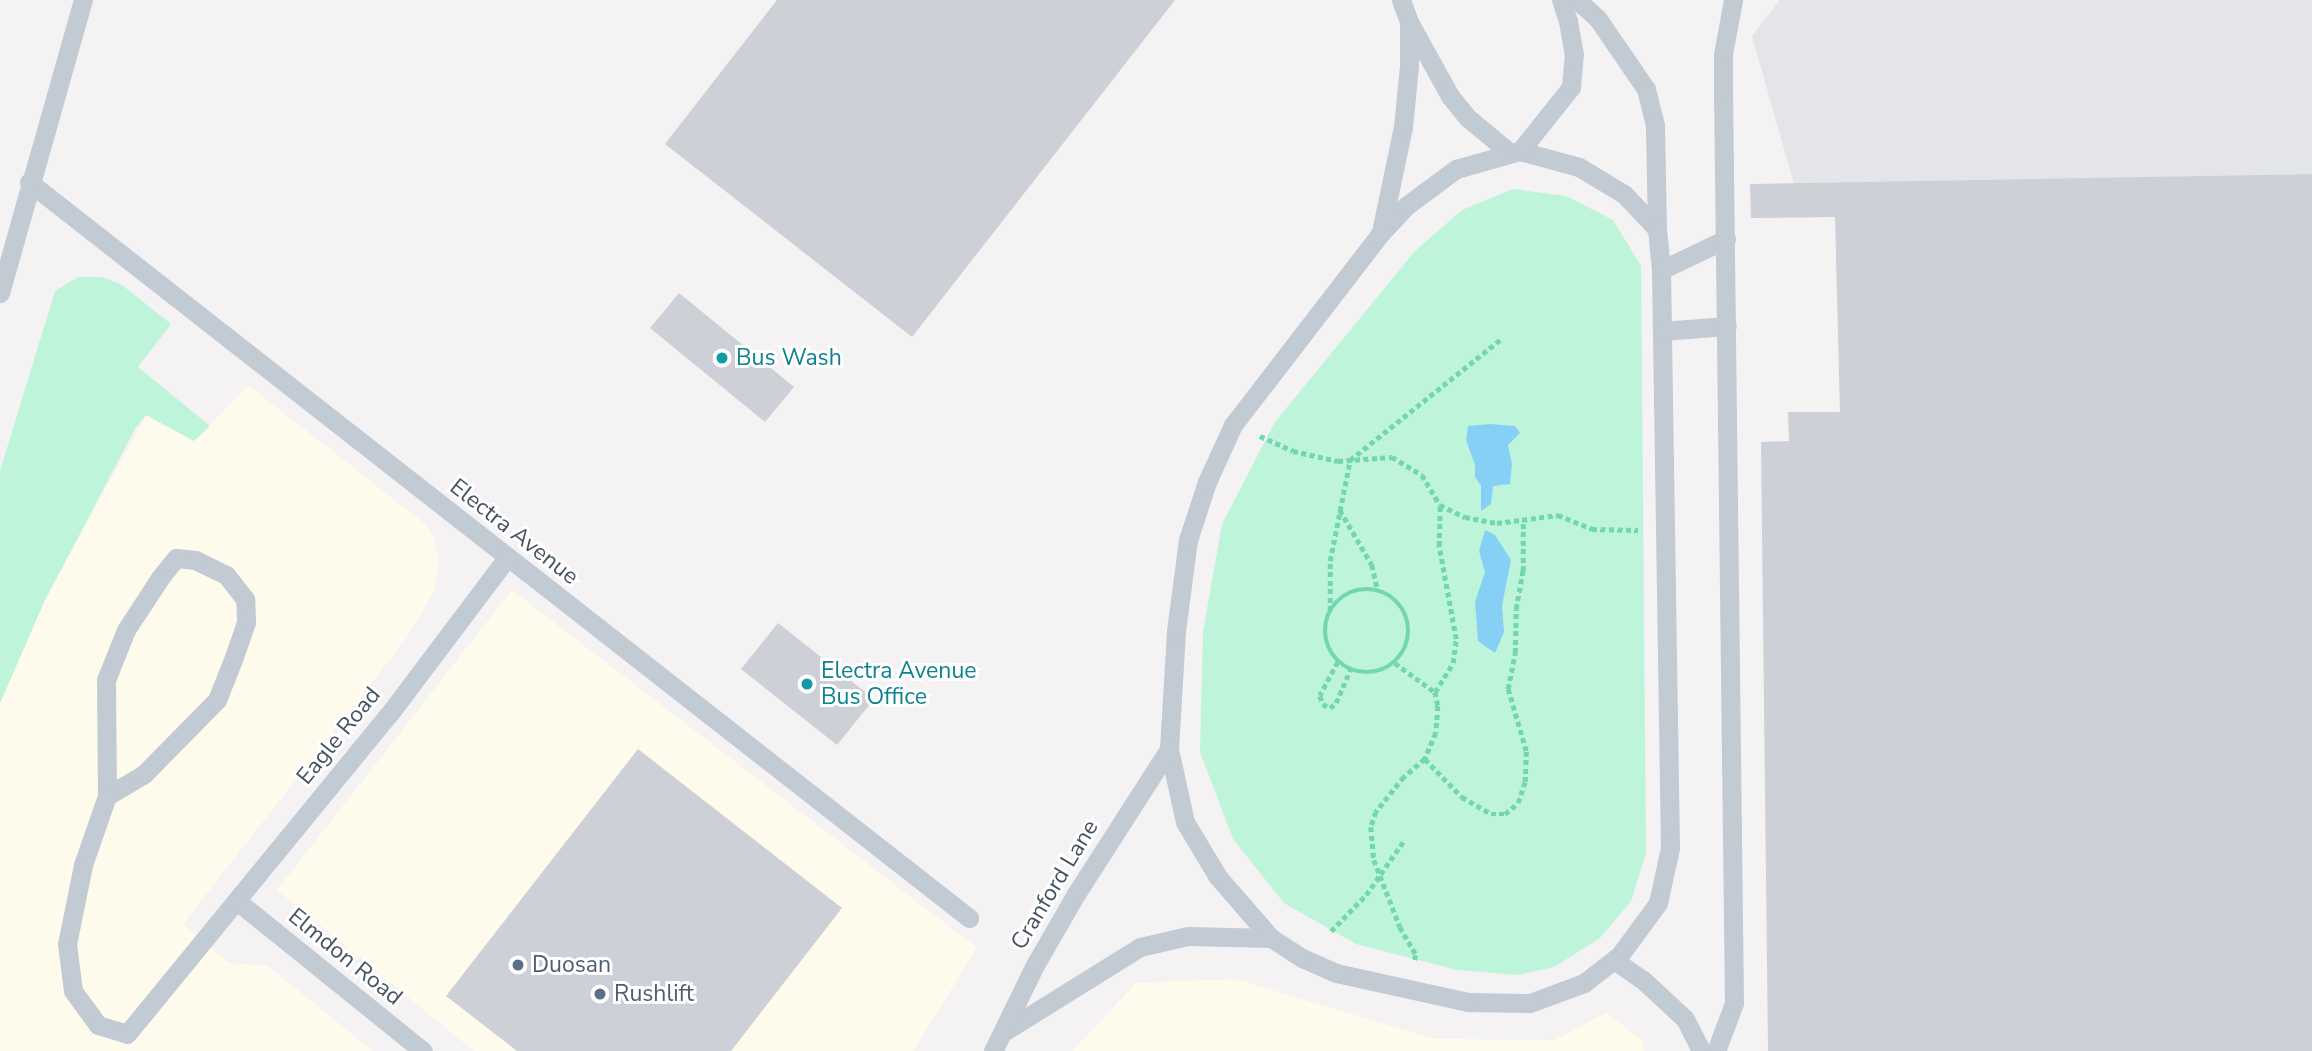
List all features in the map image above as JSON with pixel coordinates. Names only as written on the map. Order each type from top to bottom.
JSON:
[{"type":"lane","points":[[0,293],[29,182],[83,0]]},
{"type":"lane","points":[[1401,0],[1409,22],[1450,96],[1468,118],[1514,152],[1579,167],[1624,194],[1657,229]]},
{"type":"lane","points":[[1560,0],[1568,21],[1574,55],[1571,88],[1514,152],[1456,169],[1406,206],[1381,233],[1233,425],[1207,482],[1188,540],[1177,631],[1169,749],[1185,822],[1218,877],[1271,938],[1302,958],[1336,973],[1468,1002],[1530,1003],[1584,983],[1614,960],[1658,903],[1670,848],[1661,270],[1657,229],[1656,126],[1646,89],[1598,19],[1577,0]]},
{"type":"lane","points":[[1716,1051],[1734,1003],[1723,54],[1734,0]]},
{"type":"lane","points":[[1381,233],[1403,127],[1409,66],[1409,22]]},
{"type":"lane","name":"Electra Avenue","points":[[29,182],[969,918]]},
{"type":"lane","points":[[1661,270],[1726,239]]},
{"type":"lane","points":[[1662,331],[1727,326]]},
{"type":"lane","points":[[176,558],[195,560],[226,575],[246,599],[246,622],[218,700],[144,774],[107,796],[106,680],[127,630],[160,578],[176,558]]},
{"type":"lane","name":"Eagle Road","points":[[107,796],[83,865],[66,944],[72,991],[98,1026],[127,1034],[206,941],[390,713],[508,558]]},
{"type":"lane","name":"Cranford Lane","points":[[993,1051],[1035,965],[1169,749]]},
{"type":"lane","name":"Elmdon Road","points":[[237,901],[423,1051]]},
{"type":"lane","points":[[1005,1031],[1140,947],[1188,936],[1271,938]]},
{"type":"lane","points":[[1614,960],[1643,980],[1685,1019],[1701,1051]]},
{"type":"path","points":[[1330,611],[1351,593],[1378,591],[1391,596],[1408,619],[1407,646],[1395,663],[1377,673],[1350,670],[1338,662],[1330,651],[1326,638],[1330,611],[1331,561],[1350,460],[1501,339]]},
{"type":"path","points":[[1233,425],[1293,451],[1338,461],[1392,457],[1422,475],[1440,505],[1439,546],[1455,639],[1452,663],[1435,692]]},
{"type":"path","points":[[1440,505],[1465,517],[1497,523],[1558,515],[1592,529],[1664,530]]},
{"type":"path","points":[[1339,509],[1371,565],[1378,591]]},
{"type":"path","points":[[1425,759],[1462,797],[1491,814],[1505,814],[1518,803],[1525,782],[1526,751],[1508,689],[1515,653],[1516,609],[1523,571],[1523,520]]},
{"type":"path","points":[[1338,662],[1320,695],[1323,704],[1330,708],[1336,703],[1350,670]]},
{"type":"path","points":[[1395,663],[1435,692],[1438,706],[1436,733],[1425,759],[1404,777],[1376,812],[1371,828],[1374,860],[1400,928],[1416,955],[1408,989]]},
{"type":"path","points":[[1331,931],[1366,895],[1403,842]]},
{"type":"shaded area","points":[[1780,0],[2312,0],[2312,174],[1794,184],[1752,36]]},
{"type":"shaded area","points":[[248,385],[424,523],[434,538],[439,559],[435,590],[406,639],[183,924],[229,963],[268,966],[373,1051],[0,1051],[0,703],[45,600],[146,415],[194,441]]},
{"type":"shaded area","points":[[512,590],[977,948],[913,1051],[474,1051],[277,890]]},
{"type":"shaded area","points":[[1235,979],[1435,1039],[1555,1040],[1606,1013],[1642,1040],[1644,1051],[1072,1051],[1136,983]]},
{"type":"green space","points":[[1513,189],[1566,196],[1613,220],[1641,266],[1646,853],[1631,901],[1600,938],[1554,967],[1517,975],[1457,970],[1356,944],[1284,903],[1233,839],[1200,752],[1203,632],[1222,524],[1275,422],[1415,251],[1462,210]]},
{"type":"green space","points":[[78,277],[102,277],[122,285],[171,324],[138,367],[210,426],[194,441],[146,415],[136,427],[45,600],[0,703],[0,471],[55,291]]},
{"type":"water","points":[[1468,426],[1515,426],[1520,433],[1508,445],[1512,464],[1510,484],[1493,486],[1491,504],[1481,511],[1481,486],[1475,477],[1475,465],[1466,440]]},
{"type":"water","points":[[1485,530],[1495,535],[1511,560],[1502,606],[1504,632],[1495,653],[1478,641],[1475,602],[1485,572],[1479,551]]},
{"type":"building","points":[[777,0],[1175,0],[912,337],[665,144]]},
{"type":"building","points":[[2312,174],[2312,1051],[1768,1051],[1761,442],[1789,441],[1788,412],[1840,412],[1835,217],[1751,218],[1750,184]]},
{"type":"building","name":"Bus Wash","points":[[679,293],[794,387],[765,422],[650,328]]},
{"type":"building","name":"Electra Avenue Bus Office","points":[[778,623],[874,699],[837,745],[741,669]]},
{"type":"building","points":[[638,749],[842,908],[731,1051],[517,1051],[446,996]]},
{"type":"place","name":"Bus Wash","points":[[722,358]]},
{"type":"place","name":"Electra Avenue Bus Office","points":[[807,684]]},
{"type":"place","name":"Duosan","points":[[518,965]]},
{"type":"place","name":"Rushlift","points":[[600,994]]}]
